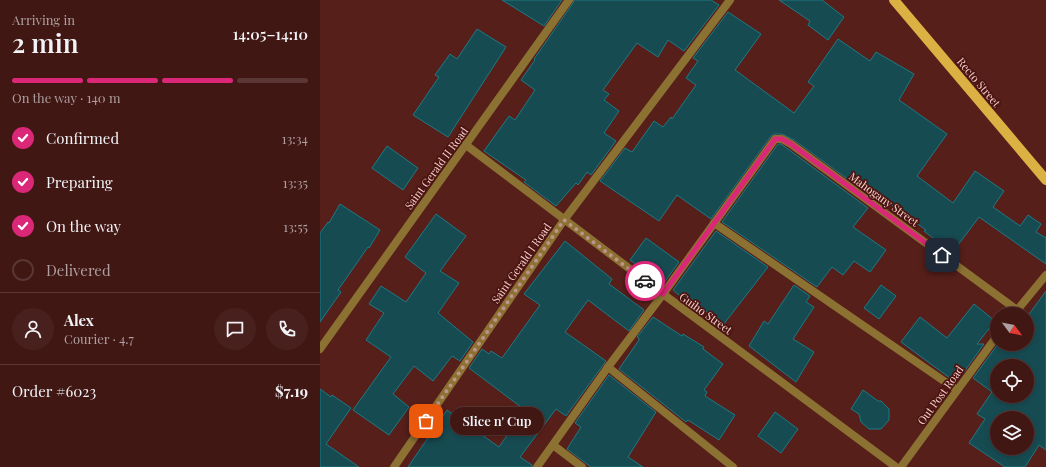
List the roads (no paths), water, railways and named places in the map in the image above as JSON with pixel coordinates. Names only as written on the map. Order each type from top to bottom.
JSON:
[{"type":"main road","name":"Recto Street","points":[[894,0],[1046,180]]},
{"type":"street","name":"Saint Gerald II Road","points":[[320,349],[569,0]]},
{"type":"street","name":"Saint Gerald I Road","points":[[394,467],[564,220],[730,0]]},
{"type":"street","name":"Mahogany Street","points":[[714,223],[775,139],[782,139],[791,144],[1008,307]]},
{"type":"street","name":"Guiho Street","points":[[466,145],[564,220],[896,467]]},
{"type":"street","points":[[536,467],[714,223],[957,390]]},
{"type":"street","points":[[1019,307],[1046,275]]},
{"type":"street","name":"Out Post Road","points":[[901,467],[990,345]]},
{"type":"street","points":[[608,367],[733,467]]},
{"type":"street","points":[[553,444],[582,467]]},
{"type":"place","name":"Slice n' Cup","points":[[426,421]]}]
